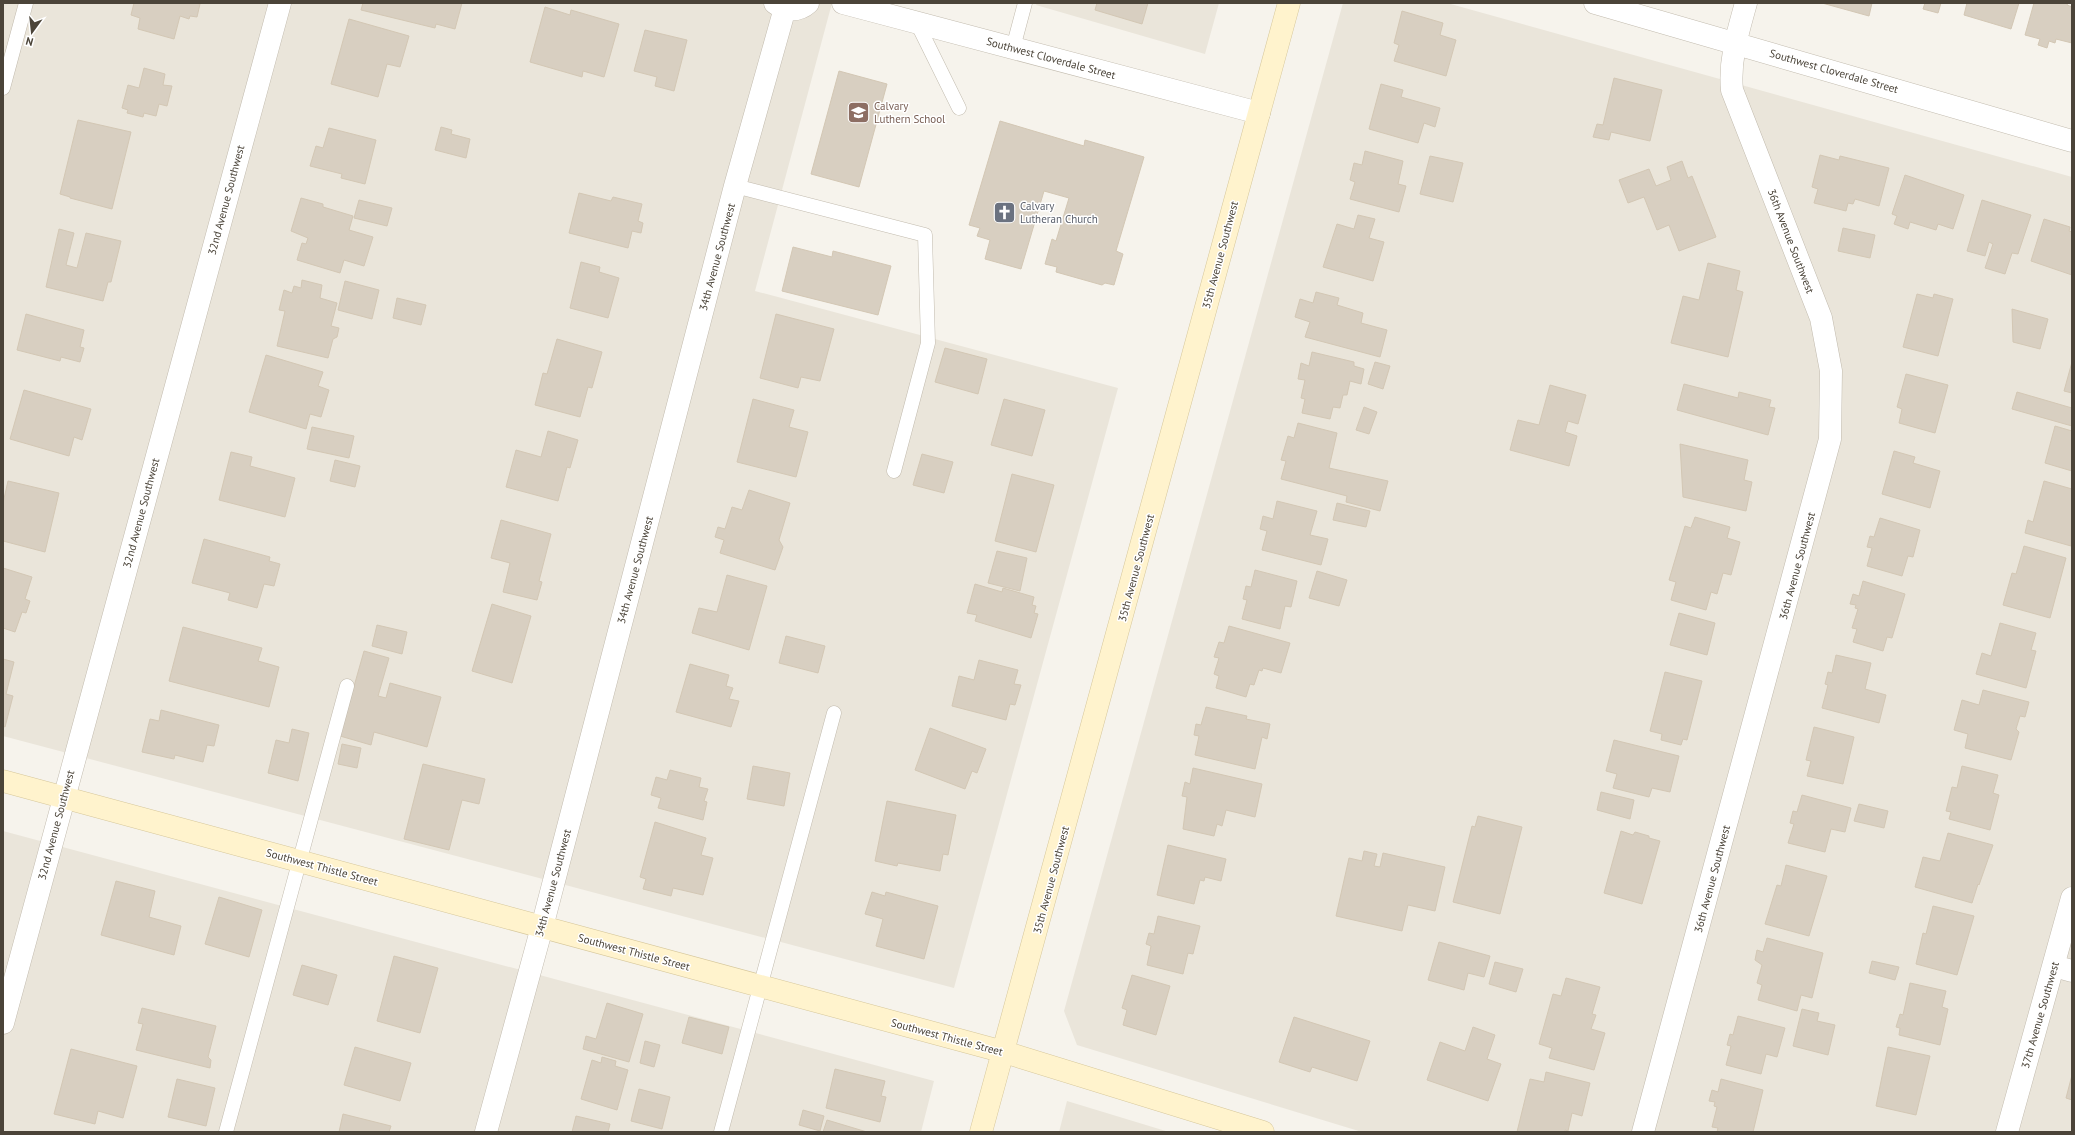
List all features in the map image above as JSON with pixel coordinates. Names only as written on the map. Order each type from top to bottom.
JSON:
[{"type":"main road","name":"35th Avenue Southwest","points":[[982,1132],[1290,3]]},
{"type":"main road","name":"Southwest Thistle Street","points":[[3,781],[1004,1052],[1263,1132]]},
{"type":"street","name":"32nd Avenue Southwest","points":[[3,1023],[63,797],[280,3]]},
{"type":"street","points":[[780,6],[797,9],[808,3]]},
{"type":"street","name":"Southwest Cloverdale Street","points":[[844,3],[1259,113]]},
{"type":"street","name":"Southwest Cloverdale Street","points":[[1595,3],[2072,140]]},
{"type":"street","name":"36th Avenue Southwest","points":[[1644,1132],[1830,438],[1830,371],[1821,318],[1732,90],[1731,72],[1735,43],[1746,3]]},
{"type":"street","name":"34th Avenue Southwest","points":[[486,1132],[542,927],[735,186],[780,6]]},
{"type":"street","name":"37th Avenue Southwest","points":[[2007,1132],[2063,968],[2072,898]]},
{"type":"lane","points":[[3,88],[26,3]]},
{"type":"lane","points":[[1013,48],[1025,3]]},
{"type":"lane","points":[[917,23],[959,108]]},
{"type":"lane","points":[[735,186],[925,235],[928,343],[894,471]]},
{"type":"lane","points":[[226,1132],[347,686]]},
{"type":"lane","points":[[721,1132],[834,713]]},
{"type":"shaded area","points":[[3,3],[832,3],[755,291],[1118,388],[954,988],[3,736]]},
{"type":"shaded area","points":[[1037,3],[1219,3],[1205,54],[1036,5]]},
{"type":"shaded area","points":[[1343,3],[1447,3],[2072,177],[2072,1132],[1362,1132],[1077,1045],[1064,1011]]},
{"type":"shaded area","points":[[3,831],[934,1081],[921,1132],[3,1132]]},
{"type":"shaded area","points":[[1067,1101],[1169,1132],[1059,1132]]},
{"type":"building","points":[[134,3],[200,4],[197,17],[190,16],[189,19],[180,16],[174,39],[138,29],[140,18],[131,15]]},
{"type":"building","points":[[363,3],[462,3],[455,29],[436,24],[435,28],[361,10]]},
{"type":"building","points":[[1097,3],[1148,3],[1142,24],[1095,10]]},
{"type":"building","points":[[1822,3],[1872,3],[1869,16]]},
{"type":"building","points":[[1925,3],[1941,3],[1938,13],[1923,9]]},
{"type":"building","points":[[1967,3],[2019,3],[2011,29],[1964,15]]},
{"type":"building","points":[[2034,3],[2068,3],[2067,5],[2072,7],[2072,43],[2056,39],[2055,43],[2049,41],[2047,48],[2038,45],[2040,39],[2025,35]]},
{"type":"building","points":[[545,7],[570,15],[571,10],[619,24],[604,77],[583,71],[582,77],[530,62]]},
{"type":"building","points":[[1402,11],[1443,23],[1440,35],[1456,40],[1446,76],[1394,61],[1399,45],[1394,43]]},
{"type":"building","points":[[349,19],[409,36],[400,67],[387,64],[378,97],[331,84]]},
{"type":"building","points":[[645,30],[687,40],[674,91],[655,86],[657,77],[634,71]]},
{"type":"building","points":[[144,68],[165,74],[163,85],[172,86],[167,106],[159,104],[156,116],[144,113],[143,117],[127,113],[128,110],[122,108],[128,85],[139,88]]},
{"type":"building","points":[[839,71],[887,84],[859,187],[811,174]]},
{"type":"building","points":[[1614,78],[1662,90],[1650,141],[1611,132],[1609,140],[1593,137],[1597,124],[1603,125]]},
{"type":"building","points":[[1381,84],[1403,90],[1401,97],[1440,108],[1435,127],[1424,123],[1418,143],[1369,129]]},
{"type":"building","points":[[78,120],[131,132],[112,209],[60,194]]},
{"type":"building","name":"Calvary Lutheran Church","points":[[1000,121],[1084,146],[1085,140],[1144,157],[1116,251],[1123,254],[1114,285],[1105,283],[1102,285],[1056,272],[1057,267],[1045,264],[1052,239],[1056,241],[1069,198],[1044,191],[1021,269],[985,259],[990,240],[977,236],[980,228],[969,225]]},
{"type":"building","points":[[441,127],[452,130],[451,134],[470,139],[466,158],[435,150]]},
{"type":"building","points":[[329,128],[376,140],[365,184],[341,178],[342,174],[310,166],[316,146],[323,148]]},
{"type":"building","points":[[1365,151],[1403,161],[1398,184],[1406,186],[1399,212],[1350,199],[1355,182],[1350,180],[1354,163],[1362,165]]},
{"type":"building","points":[[1820,155],[1839,160],[1840,156],[1889,168],[1879,206],[1855,199],[1853,204],[1848,203],[1846,211],[1814,203],[1818,189],[1812,187]]},
{"type":"building","points":[[1430,156],[1463,163],[1453,202],[1420,194]]},
{"type":"building","points":[[1682,161],[1688,178],[1692,176],[1716,237],[1679,251],[1669,225],[1657,230],[1644,197],[1628,203],[1619,180],[1649,169],[1656,186],[1671,180],[1667,167]]},
{"type":"building","points":[[1905,175],[1964,195],[1953,229],[1938,224],[1936,230],[1910,222],[1908,229],[1894,224],[1897,216],[1892,214]]},
{"type":"building","points":[[579,193],[611,201],[613,197],[642,204],[638,221],[643,223],[641,233],[632,231],[628,248],[569,233]]},
{"type":"building","points":[[301,198],[323,204],[323,207],[353,216],[349,230],[373,237],[364,266],[344,260],[340,273],[297,260],[302,243],[306,244],[308,238],[291,231]]},
{"type":"building","points":[[359,200],[392,208],[387,226],[354,218]]},
{"type":"building","points":[[1982,200],[2031,215],[2018,254],[2012,253],[2005,274],[1985,268],[1993,244],[1989,242],[1985,256],[1967,251]]},
{"type":"building","points":[[1358,215],[1375,219],[1369,238],[1384,242],[1373,281],[1323,267],[1337,224],[1354,229]]},
{"type":"building","points":[[2044,219],[2070,227],[2069,231],[2072,232],[2072,275],[2031,261]]},
{"type":"building","points":[[1843,228],[1875,235],[1870,258],[1838,251]]},
{"type":"building","points":[[59,229],[74,233],[66,265],[77,268],[86,233],[121,241],[111,282],[108,282],[103,301],[46,287]]},
{"type":"building","points":[[793,247],[832,257],[833,251],[891,266],[878,315],[782,291]]},
{"type":"building","points":[[581,262],[600,267],[599,272],[619,278],[608,318],[570,308]]},
{"type":"building","points":[[1708,263],[1740,271],[1736,290],[1743,292],[1728,357],[1671,343],[1683,296],[1699,300]]},
{"type":"building","points":[[302,280],[322,285],[320,298],[337,303],[331,326],[339,328],[337,337],[333,339],[328,358],[277,346],[285,311],[279,310],[284,290],[292,293],[294,286],[301,288]]},
{"type":"building","points":[[345,281],[379,290],[372,319],[338,310]]},
{"type":"building","points":[[1316,292],[1339,298],[1337,305],[1363,313],[1361,323],[1387,330],[1380,357],[1305,337],[1310,322],[1295,317],[1300,299],[1313,303]]},
{"type":"building","points":[[1917,294],[1933,298],[1934,294],[1953,299],[1938,356],[1903,347]]},
{"type":"building","points":[[397,298],[426,305],[421,325],[393,318]]},
{"type":"building","points":[[2012,309],[2048,319],[2040,349],[2013,342]]},
{"type":"building","points":[[26,314],[84,330],[80,347],[84,348],[80,362],[61,357],[60,361],[17,350]]},
{"type":"building","points":[[776,314],[834,329],[820,381],[801,377],[798,388],[760,378]]},
{"type":"building","points":[[557,339],[602,352],[592,388],[588,387],[580,417],[535,405],[543,373],[547,374]]},
{"type":"building","points":[[945,348],[987,359],[978,394],[935,382]]},
{"type":"building","points":[[1312,352],[1354,362],[1354,366],[1364,369],[1361,384],[1350,381],[1347,395],[1343,395],[1340,408],[1333,407],[1330,419],[1302,413],[1305,399],[1301,398],[1305,380],[1298,379],[1301,363],[1309,366]]},
{"type":"building","points":[[266,355],[323,372],[318,386],[329,390],[321,417],[310,414],[306,429],[249,412]]},
{"type":"building","points":[[1375,362],[1390,366],[1383,389],[1368,384]]},
{"type":"building","points":[[2072,362],[2072,393],[2064,391]]},
{"type":"building","points":[[1906,374],[1948,385],[1935,433],[1899,423],[1902,409],[1897,407]]},
{"type":"building","points":[[1684,384],[1738,398],[1739,392],[1771,400],[1769,407],[1775,408],[1768,435],[1677,410]]},
{"type":"building","points":[[1550,385],[1586,395],[1578,424],[1568,421],[1565,432],[1577,436],[1569,466],[1510,450],[1518,420],[1539,425]]},
{"type":"building","points":[[24,390],[91,409],[82,440],[74,437],[69,456],[10,439]]},
{"type":"building","points":[[2017,392],[2072,408],[2072,426],[2012,409]]},
{"type":"building","points":[[753,399],[794,410],[789,427],[808,432],[796,477],[737,462]]},
{"type":"building","points":[[1004,399],[1045,410],[1032,456],[991,445]]},
{"type":"building","points":[[1364,407],[1377,412],[1369,434],[1356,430]]},
{"type":"building","points":[[1298,423],[1337,433],[1329,468],[1388,481],[1380,511],[1346,502],[1347,496],[1281,479],[1286,461],[1281,460],[1288,436],[1294,438]]},
{"type":"building","points":[[2055,426],[2072,431],[2072,471],[2045,463]]},
{"type":"building","points":[[312,427],[354,436],[349,458],[307,449]]},
{"type":"building","points":[[548,431],[578,440],[570,468],[567,467],[558,501],[506,487],[516,450],[541,457]]},
{"type":"building","points":[[1680,444],[1748,460],[1744,480],[1752,482],[1746,511],[1683,497]]},
{"type":"building","points":[[1894,451],[1915,457],[1913,463],[1940,471],[1930,508],[1882,494]]},
{"type":"building","points":[[231,452],[252,457],[250,466],[295,478],[285,517],[219,500]]},
{"type":"building","points":[[922,454],[953,462],[944,493],[913,485]]},
{"type":"building","points":[[335,460],[360,466],[355,487],[330,481]]},
{"type":"building","points":[[1012,474],[1054,485],[1036,552],[995,541]]},
{"type":"building","points":[[8,481],[59,493],[45,552],[3,541],[3,503]]},
{"type":"building","points":[[2044,481],[2072,489],[2071,546],[2025,533],[2028,520],[2033,522]]},
{"type":"building","points":[[749,490],[790,503],[779,540],[783,547],[775,570],[720,553],[724,540],[715,537],[718,527],[725,529],[732,507],[742,510]]},
{"type":"building","points":[[1277,501],[1317,511],[1310,535],[1328,539],[1321,565],[1262,550],[1267,531],[1260,529],[1263,516],[1273,519]]},
{"type":"building","points":[[1337,503],[1370,511],[1366,527],[1333,520]]},
{"type":"building","points":[[1695,517],[1730,527],[1727,538],[1740,542],[1731,575],[1723,573],[1717,594],[1711,592],[1706,610],[1671,600],[1676,582],[1669,580],[1685,526],[1691,528]]},
{"type":"building","points":[[1880,518],[1920,530],[1913,557],[1908,556],[1902,576],[1867,566],[1872,548],[1867,547],[1870,536],[1874,537]]},
{"type":"building","points":[[501,520],[551,534],[539,581],[542,582],[537,600],[503,592],[510,563],[491,558]]},
{"type":"building","points":[[204,539],[270,557],[269,561],[280,564],[274,586],[264,584],[257,608],[228,600],[230,593],[192,583]]},
{"type":"building","points":[[2024,546],[2066,558],[2050,618],[2003,605],[2012,573],[2016,574]]},
{"type":"building","points":[[997,551],[1027,558],[1020,591],[988,583]]},
{"type":"building","points":[[3,568],[32,577],[25,599],[30,601],[26,613],[22,612],[15,632],[3,628]]},
{"type":"building","points":[[1255,570],[1297,581],[1291,607],[1285,606],[1280,629],[1242,619],[1247,600],[1243,599],[1246,586],[1251,587]]},
{"type":"building","points":[[1317,571],[1347,580],[1339,606],[1309,598]]},
{"type":"building","points":[[727,575],[767,586],[749,650],[692,633],[699,608],[717,612]]},
{"type":"building","points":[[1863,581],[1905,594],[1892,638],[1887,637],[1883,651],[1853,642],[1857,629],[1852,628],[1858,609],[1855,608],[1856,605],[1850,604],[1853,594],[1859,596]]},
{"type":"building","points":[[975,584],[1002,592],[1003,588],[1034,597],[1032,605],[1036,606],[1034,613],[1038,614],[1031,638],[975,621],[977,615],[967,613]]},
{"type":"building","points":[[492,604],[531,616],[512,683],[472,671]]},
{"type":"building","points":[[1679,613],[1715,623],[1707,655],[1670,645]]},
{"type":"building","points":[[2000,623],[2036,633],[2031,650],[2036,651],[2026,688],[1976,674],[1982,653],[1991,656]]},
{"type":"building","points":[[377,625],[407,632],[402,654],[372,646]]},
{"type":"building","points":[[1229,626],[1290,643],[1281,673],[1263,668],[1262,671],[1259,670],[1254,685],[1250,684],[1246,697],[1216,688],[1219,676],[1214,674],[1219,658],[1214,657],[1219,642],[1224,643]]},
{"type":"building","points":[[183,627],[262,648],[258,661],[279,667],[269,707],[169,681]]},
{"type":"building","points":[[786,636],[825,646],[818,673],[779,663]]},
{"type":"building","points":[[364,651],[389,658],[378,696],[386,698],[390,683],[441,697],[427,747],[374,732],[371,745],[340,736]]},
{"type":"building","points":[[1836,655],[1871,663],[1865,689],[1886,695],[1879,723],[1822,708],[1828,685],[1825,684],[1828,672],[1832,673]]},
{"type":"building","points":[[3,659],[14,662],[6,694],[13,696],[5,727],[3,726]]},
{"type":"building","points":[[979,660],[1018,670],[1014,684],[1021,685],[1015,705],[1010,704],[1006,720],[952,706],[959,676],[974,680]]},
{"type":"building","points":[[690,664],[729,675],[726,686],[733,688],[729,699],[739,701],[731,727],[676,712]]},
{"type":"building","points":[[1665,672],[1702,681],[1687,740],[1683,739],[1681,745],[1661,740],[1662,734],[1650,731]]},
{"type":"building","points":[[1983,690],[2029,702],[2025,717],[2020,716],[2016,729],[2019,732],[2011,760],[1965,748],[1968,734],[1954,730],[1962,700],[1979,705]]},
{"type":"building","points":[[1206,707],[1247,716],[1246,719],[1270,724],[1267,739],[1262,737],[1255,769],[1195,755],[1199,736],[1194,735],[1196,724],[1201,725]]},
{"type":"building","points":[[161,710],[219,725],[214,746],[207,745],[203,762],[175,755],[174,759],[142,752],[150,719],[159,721]]},
{"type":"building","points":[[1814,727],[1854,737],[1843,784],[1807,776],[1811,761],[1806,760]]},
{"type":"building","points":[[930,728],[986,749],[977,773],[972,771],[965,789],[915,770]]},
{"type":"building","points":[[292,729],[309,733],[298,781],[268,773],[276,740],[289,743]]},
{"type":"building","points":[[1614,740],[1679,756],[1670,792],[1652,788],[1649,797],[1613,788],[1617,774],[1606,771]]},
{"type":"building","points":[[342,744],[361,748],[357,768],[338,764]]},
{"type":"building","points":[[423,764],[485,779],[479,804],[462,800],[449,850],[404,839]]},
{"type":"building","points":[[753,766],[790,773],[784,806],[747,799]]},
{"type":"building","points":[[1962,766],[1998,775],[1993,793],[1999,795],[1990,830],[1949,819],[1951,812],[1946,811],[1952,787],[1957,788]]},
{"type":"building","points":[[1193,768],[1262,784],[1255,817],[1226,810],[1222,826],[1217,824],[1214,836],[1183,829],[1187,797],[1182,796],[1185,782],[1190,784]]},
{"type":"building","points":[[670,770],[701,778],[699,787],[708,789],[704,801],[707,802],[703,820],[658,808],[661,798],[651,795],[656,777],[667,780]]},
{"type":"building","points":[[1601,792],[1634,800],[1630,819],[1597,810]]},
{"type":"building","points":[[1802,795],[1851,808],[1845,832],[1831,829],[1825,852],[1788,843],[1794,824],[1790,823],[1793,811],[1797,812]]},
{"type":"building","points":[[887,801],[956,815],[948,855],[943,854],[940,871],[898,863],[897,866],[875,861]]},
{"type":"building","points":[[1859,804],[1888,811],[1884,828],[1854,821]]},
{"type":"building","points":[[1478,816],[1522,827],[1500,914],[1453,902],[1472,826],[1475,827]]},
{"type":"building","points":[[655,822],[706,838],[701,855],[713,858],[703,895],[673,888],[671,896],[643,889],[646,879],[640,877]]},
{"type":"building","points":[[1621,831],[1633,835],[1635,832],[1660,841],[1642,904],[1604,893]]},
{"type":"building","points":[[1948,833],[1993,845],[1972,903],[1915,887],[1923,857],[1940,861]]},
{"type":"building","points":[[1168,845],[1226,859],[1221,881],[1205,877],[1204,881],[1200,880],[1194,904],[1157,895]]},
{"type":"building","points":[[1364,851],[1377,854],[1374,866],[1380,867],[1383,853],[1445,867],[1435,911],[1408,905],[1402,931],[1336,916],[1349,858],[1362,861]]},
{"type":"building","points":[[1786,865],[1827,876],[1809,936],[1765,924],[1777,885],[1781,886]]},
{"type":"building","points":[[116,881],[155,891],[149,917],[181,926],[174,955],[101,935]]},
{"type":"building","points":[[872,892],[885,896],[886,892],[938,906],[924,959],[876,946],[883,919],[865,914]]},
{"type":"building","points":[[219,897],[262,910],[249,957],[205,944]]},
{"type":"building","points":[[1933,906],[1974,916],[1957,975],[1916,964],[1923,933],[1926,934]]},
{"type":"building","points":[[1158,916],[1200,926],[1193,954],[1188,953],[1183,974],[1147,965],[1151,946],[1146,944],[1149,933],[1154,934]]},
{"type":"building","points":[[1767,938],[1823,953],[1812,998],[1801,995],[1797,1011],[1758,1000],[1762,985],[1757,983],[1762,965],[1755,960],[1757,950],[1763,952]]},
{"type":"building","points":[[1439,942],[1490,956],[1484,977],[1468,973],[1464,990],[1428,980]]},
{"type":"building","points":[[394,956],[438,968],[420,1033],[377,1021]]},
{"type":"building","points":[[1872,961],[1899,967],[1895,980],[1869,973]]},
{"type":"building","points":[[1495,962],[1523,969],[1516,992],[1489,984]]},
{"type":"building","points":[[302,965],[337,975],[328,1005],[293,995]]},
{"type":"building","points":[[1132,975],[1170,986],[1156,1035],[1123,1025],[1127,1010],[1122,1008]]},
{"type":"building","points":[[1566,978],[1600,987],[1592,1014],[1596,1015],[1591,1029],[1605,1033],[1594,1070],[1549,1058],[1552,1048],[1539,1044],[1553,994],[1561,996]]},
{"type":"building","points":[[1910,983],[1946,991],[1942,1007],[1948,1009],[1940,1045],[1899,1035],[1900,1028],[1896,1027],[1900,1014],[1903,1015]]},
{"type":"building","points":[[607,1003],[643,1014],[629,1062],[583,1049],[586,1036],[596,1039]]},
{"type":"building","points":[[142,1008],[216,1026],[208,1057],[211,1060],[210,1068],[136,1050],[143,1024],[138,1023]]},
{"type":"building","points":[[1802,1009],[1819,1013],[1817,1021],[1835,1025],[1828,1055],[1793,1046]]},
{"type":"building","points":[[1738,1016],[1785,1028],[1777,1057],[1766,1054],[1761,1074],[1726,1065],[1731,1046],[1727,1045],[1730,1034],[1733,1035]]},
{"type":"building","points":[[689,1017],[729,1027],[722,1054],[682,1043]]},
{"type":"building","points":[[1294,1017],[1370,1041],[1357,1081],[1312,1067],[1310,1072],[1279,1062]]},
{"type":"building","points":[[1473,1027],[1495,1035],[1487,1059],[1501,1064],[1488,1101],[1427,1080],[1440,1042],[1465,1051]]},
{"type":"building","points":[[645,1041],[660,1045],[654,1067],[640,1063]]},
{"type":"building","points":[[355,1047],[411,1063],[400,1101],[344,1085]]},
{"type":"building","points":[[1888,1047],[1930,1056],[1916,1115],[1876,1106]]},
{"type":"building","points":[[71,1049],[137,1066],[123,1118],[98,1111],[95,1124],[54,1114]]},
{"type":"building","points":[[602,1057],[616,1061],[615,1066],[628,1070],[617,1110],[581,1099],[592,1060],[601,1063]]},
{"type":"building","points":[[835,1069],[885,1081],[881,1096],[886,1097],[880,1122],[826,1108]]},
{"type":"building","points":[[1546,1072],[1590,1083],[1582,1116],[1572,1113],[1568,1131],[1565,1130],[1565,1132],[1517,1132],[1530,1079],[1544,1082]]},
{"type":"building","points":[[2072,1075],[2072,1100],[2066,1098]]},
{"type":"building","points":[[177,1079],[215,1088],[206,1126],[168,1117]]},
{"type":"building","points":[[1721,1079],[1763,1090],[1753,1132],[1717,1132],[1718,1128],[1712,1127],[1717,1107],[1714,1106],[1715,1102],[1709,1101],[1712,1090],[1718,1092]]},
{"type":"building","points":[[639,1089],[670,1097],[662,1129],[631,1121]]},
{"type":"building","points":[[803,1110],[824,1116],[820,1131],[799,1125]]},
{"type":"building","points":[[343,1114],[391,1126],[389,1132],[339,1132]]},
{"type":"building","points":[[576,1116],[610,1124],[608,1132],[572,1132]]},
{"type":"building","points":[[827,1120],[867,1132],[823,1132]]},
{"type":"place","name":"Calvary Luthern School","points":[[858,112]]},
{"type":"place","name":"Calvary Lutheran Church","points":[[1005,212]]}]
